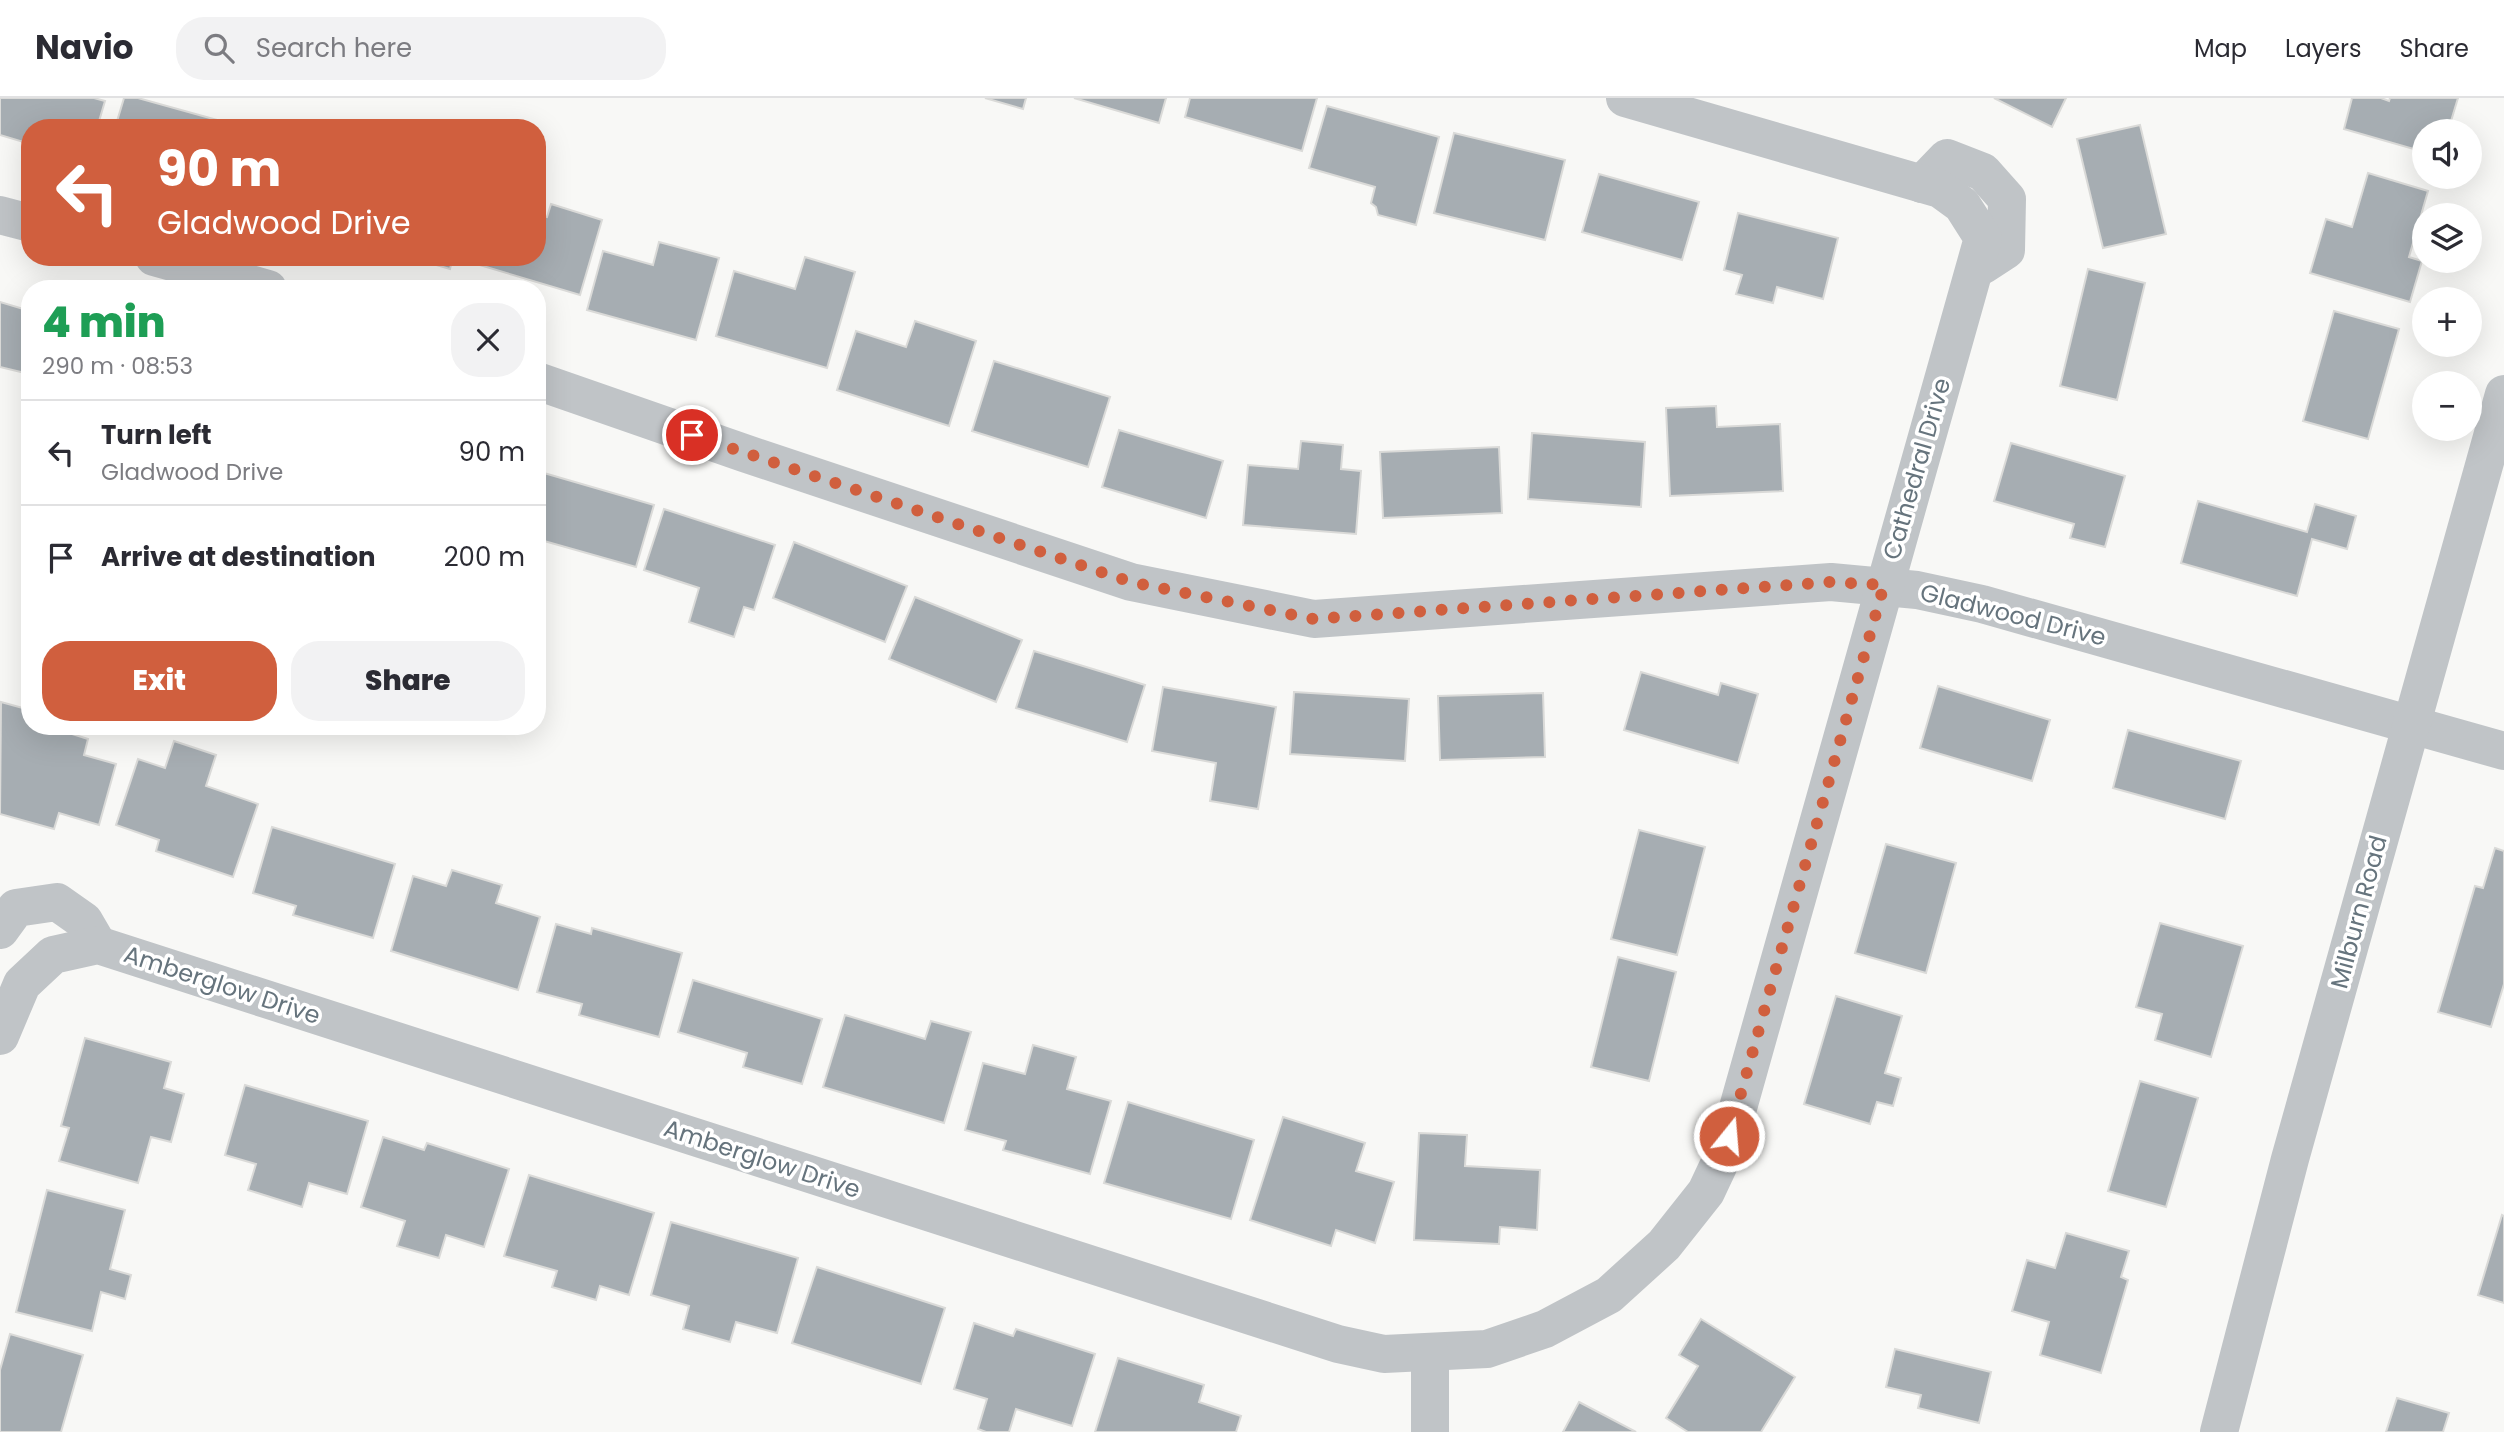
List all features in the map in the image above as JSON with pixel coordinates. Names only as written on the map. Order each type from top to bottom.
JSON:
[{"type":"street","name":"Cathedral Drive","points":[[1430,1353],[1487,1349],[1545,1329],[1609,1295],[1664,1245],[1706,1192],[1722,1158],[1736,1115],[1983,238],[1962,205],[1940,189],[1625,98]]},
{"type":"street","points":[[0,215],[21,221]]},
{"type":"street","points":[[186,266],[236,280]]},
{"type":"street","name":"Gladwood Drive","points":[[546,384],[1131,582],[1314,619],[1831,582],[1884,585],[1982,604],[2504,751]]},
{"type":"street","name":"Milburn Road","points":[[2219,1432],[2290,1159],[2504,394]]},
{"type":"street","name":"Amberglow Drive","points":[[0,930],[16,908],[57,902],[84,921],[98,945]]},
{"type":"street","name":"Amberglow Drive","points":[[0,1033],[22,984],[53,955],[98,945],[1338,1344],[1384,1354],[1430,1353]]},
{"type":"street","points":[[1430,1353],[1430,1432]]},
{"type":"building","points":[[0,98],[94,98],[105,101],[100,119],[21,119],[21,141],[0,135]]},
{"type":"building","points":[[124,98],[138,98],[213,119],[118,119]]},
{"type":"building","points":[[985,98],[1026,98],[1023,109]]},
{"type":"building","points":[[1074,98],[1166,98],[1159,123]]},
{"type":"building","points":[[1190,98],[1317,98],[1302,151],[1185,117]]},
{"type":"building","points":[[1994,98],[2066,98],[2052,127]]},
{"type":"building","points":[[2352,98],[2381,98],[2389,101],[2390,98],[2458,98],[2452,119],[2412,119],[2412,149],[2344,129]]},
{"type":"building","points":[[1327,106],[1439,137],[1416,225],[1378,215],[1376,207],[1371,203],[1375,187],[1309,168]]},
{"type":"building","points":[[2140,125],[2166,234],[2103,248],[2077,139]]},
{"type":"building","points":[[1454,133],[1565,160],[1545,240],[1434,213]]},
{"type":"building","points":[[2368,173],[2412,186],[2412,189],[2428,191],[2425,203],[2412,203],[2412,247],[2409,257],[2412,258],[2412,273],[2418,273],[2414,287],[2412,287],[2410,302],[2310,273],[2326,219],[2352,227]]},
{"type":"building","points":[[1599,174],[1699,202],[1682,260],[1582,232]]},
{"type":"building","points":[[551,204],[602,220],[580,295],[546,285],[546,280],[530,280],[483,266],[546,266],[547,217]]},
{"type":"building","points":[[1738,213],[1838,238],[1823,299],[1777,287],[1773,303],[1736,294],[1742,275],[1724,270]]},
{"type":"building","points":[[659,242],[719,258],[696,340],[587,310],[603,251],[653,265]]},
{"type":"building","points":[[805,257],[855,272],[827,368],[716,336],[734,271],[795,289]]},
{"type":"building","points":[[2088,269],[2145,283],[2117,400],[2060,386]]},
{"type":"building","points":[[0,302],[21,308],[21,372],[0,367]]},
{"type":"building","points":[[2334,311],[2399,329],[2368,439],[2303,421]]},
{"type":"building","points":[[915,321],[976,341],[949,426],[837,390],[856,331],[906,347]]},
{"type":"building","points":[[994,361],[1110,397],[1088,467],[972,431]]},
{"type":"building","points":[[1716,406],[1717,427],[1780,424],[1783,491],[1670,496],[1666,408]]},
{"type":"building","points":[[1119,430],[1223,461],[1206,518],[1102,487]]},
{"type":"building","points":[[1532,433],[1645,442],[1641,507],[1528,499]]},
{"type":"building","points":[[1301,441],[1343,445],[1341,469],[1361,471],[1356,534],[1243,525],[1248,465],[1298,469]]},
{"type":"building","points":[[2011,443],[2125,476],[2105,547],[2070,538],[2074,524],[1994,501]]},
{"type":"building","points":[[1499,447],[1502,513],[1383,518],[1380,452]]},
{"type":"building","points":[[546,474],[654,505],[636,567],[546,542]]},
{"type":"building","points":[[2198,501],[2307,532],[2315,504],[2356,516],[2347,549],[2312,539],[2297,596],[2181,563]]},
{"type":"building","points":[[664,509],[775,545],[754,610],[744,607],[734,637],[689,622],[699,588],[644,570]]},
{"type":"building","points":[[794,542],[907,586],[885,642],[773,598]]},
{"type":"building","points":[[915,597],[1022,640],[996,702],[889,659]]},
{"type":"building","points":[[1034,651],[1145,685],[1127,742],[1016,708]]},
{"type":"building","points":[[1641,672],[1718,695],[1721,683],[1758,694],[1738,763],[1624,730]]},
{"type":"building","points":[[1938,686],[2050,720],[2032,781],[1920,748]]},
{"type":"building","points":[[1163,687],[1276,707],[1258,809],[1210,801],[1216,763],[1152,751]]},
{"type":"building","points":[[1294,692],[1409,699],[1405,761],[1290,754]]},
{"type":"building","points":[[1543,693],[1545,757],[1440,760],[1438,696]]},
{"type":"building","points":[[1,702],[21,708],[21,735],[75,735],[88,739],[84,755],[116,764],[99,825],[59,813],[54,829],[0,814]]},
{"type":"building","points":[[2128,730],[2241,761],[2225,819],[2113,788]]},
{"type":"building","points":[[174,741],[216,755],[206,786],[258,804],[233,877],[156,851],[159,840],[116,825],[138,759],[165,768]]},
{"type":"building","points":[[272,827],[395,864],[373,938],[293,915],[296,906],[253,893]]},
{"type":"building","points":[[1639,830],[1705,847],[1677,955],[1611,939]]},
{"type":"building","points":[[1886,844],[1956,863],[1926,973],[1855,953]]},
{"type":"building","points":[[2495,848],[2504,851],[2504,984],[2491,1027],[2438,1012],[2475,886],[2483,888]]},
{"type":"building","points":[[452,870],[502,885],[496,903],[540,917],[518,990],[391,951],[413,876],[446,886]]},
{"type":"building","points":[[2160,923],[2243,946],[2211,1057],[2155,1040],[2162,1014],[2136,1007]]},
{"type":"building","points":[[556,924],[591,934],[592,928],[682,953],[659,1037],[579,1015],[582,1004],[537,992]]},
{"type":"building","points":[[1618,957],[1676,972],[1649,1081],[1591,1067]]},
{"type":"building","points":[[693,980],[822,1019],[802,1084],[743,1067],[747,1053],[678,1032]]},
{"type":"building","points":[[1836,996],[1902,1016],[1885,1073],[1901,1078],[1893,1106],[1877,1102],[1870,1124],[1804,1104]]},
{"type":"building","points":[[845,1015],[925,1039],[931,1021],[971,1032],[944,1123],[823,1087]]},
{"type":"building","points":[[85,1038],[171,1062],[164,1088],[184,1094],[171,1142],[151,1137],[138,1183],[59,1161],[69,1128],[61,1126]]},
{"type":"building","points":[[1033,1045],[1076,1057],[1067,1089],[1111,1101],[1090,1174],[1003,1150],[1006,1141],[965,1130],[983,1063],[1025,1074]]},
{"type":"building","points":[[2140,1081],[2198,1098],[2166,1207],[2108,1191]]},
{"type":"building","points":[[245,1085],[368,1121],[347,1194],[309,1183],[302,1207],[248,1190],[256,1164],[225,1155]]},
{"type":"building","points":[[1128,1102],[1254,1140],[1231,1219],[1104,1183]]},
{"type":"building","points":[[1283,1117],[1365,1143],[1356,1171],[1394,1182],[1375,1243],[1336,1230],[1331,1246],[1250,1220]]},
{"type":"building","points":[[1419,1133],[1467,1135],[1465,1166],[1540,1170],[1537,1230],[1500,1227],[1499,1244],[1414,1240]]},
{"type":"building","points":[[383,1137],[424,1150],[427,1143],[509,1169],[484,1247],[446,1235],[439,1258],[397,1246],[405,1221],[361,1207]]},
{"type":"building","points":[[529,1175],[654,1213],[629,1295],[600,1286],[596,1300],[552,1287],[557,1271],[504,1256]]},
{"type":"building","points":[[47,1190],[125,1210],[110,1269],[131,1275],[125,1299],[101,1292],[92,1331],[16,1312]]},
{"type":"building","points":[[2502,1215],[2504,1216],[2504,1303],[2478,1295]]},
{"type":"building","points":[[671,1222],[798,1258],[777,1333],[736,1322],[730,1342],[683,1329],[689,1306],[651,1295]]},
{"type":"building","points":[[2066,1233],[2129,1251],[2121,1277],[2128,1280],[2101,1373],[2040,1355],[2049,1322],[2012,1311],[2027,1260],[2055,1268]]},
{"type":"building","points":[[817,1267],[945,1308],[921,1384],[792,1343]]},
{"type":"building","points":[[1701,1319],[1795,1377],[1761,1432],[1688,1432],[1666,1418],[1698,1366],[1679,1355]]},
{"type":"building","points":[[974,1323],[1013,1336],[1016,1329],[1095,1354],[1072,1426],[1016,1409],[1009,1432],[986,1432],[978,1429],[987,1399],[954,1389]]},
{"type":"building","points":[[10,1334],[83,1355],[61,1432],[0,1432],[0,1370]]},
{"type":"building","points":[[1895,1349],[1991,1372],[1979,1423],[1918,1408],[1921,1395],[1886,1387]]},
{"type":"building","points":[[1118,1358],[1204,1385],[1199,1402],[1241,1416],[1236,1432],[1095,1432]]},
{"type":"building","points":[[2397,1398],[2449,1413],[2443,1432],[2386,1432]]},
{"type":"building","points":[[1579,1402],[1636,1432],[1563,1432]]},
{"type":"route","points":[[692,435],[1131,582],[1314,619],[1831,582],[1884,585],[1729,1136]]}]
